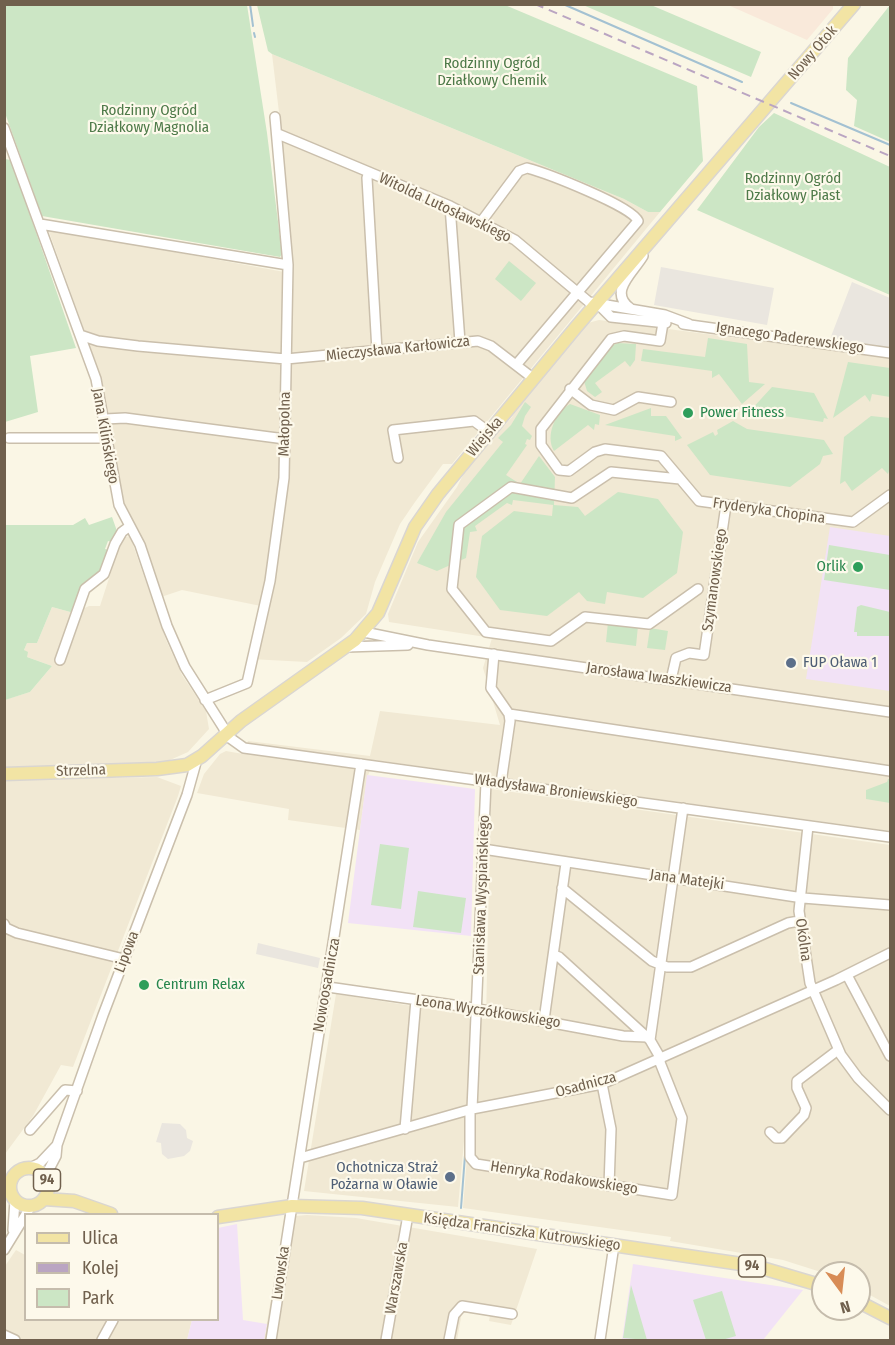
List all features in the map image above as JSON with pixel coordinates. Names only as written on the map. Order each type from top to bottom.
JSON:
[{"type":"main road","name":"Nowy Otok","points":[[772,101],[849,6]]},
{"type":"main road","name":"Wiejska","points":[[197,759],[226,733],[347,647],[363,632],[377,615],[415,527],[438,494],[584,318],[772,101]]},
{"type":"main road","name":"Strzelna","points":[[4,774],[157,769],[179,767],[197,759]]},
{"type":"main road","name":"94","points":[[74,1201],[44,1199],[31,1206],[10,1192],[9,1175],[21,1169],[39,1170],[47,1181],[74,1201],[106,1213]]},
{"type":"main road","name":"94","points":[[44,1199],[47,1181]]},
{"type":"main road","name":"Księdza Franciszka Kutrowskiego","points":[[219,1217],[292,1206],[339,1206],[755,1266],[811,1282]]},
{"type":"main road","points":[[871,1308],[891,1318]]},
{"type":"street","name":"Małopolna","points":[[205,700],[247,683],[270,581],[284,478],[288,265],[275,117]]},
{"type":"street","name":"Jana Kilińskiego","points":[[4,128],[84,346],[105,419],[116,498],[140,545],[175,647],[226,733]]},
{"type":"street","name":"Witolda Lutosławskiego","points":[[278,134],[450,206],[482,222],[515,240],[587,301],[597,303]]},
{"type":"street","points":[[482,222],[519,171],[527,168],[613,203],[636,215],[638,224],[516,365]]},
{"type":"street","points":[[369,172],[367,178],[377,351]]},
{"type":"street","points":[[450,206],[460,342]]},
{"type":"street","points":[[40,224],[288,265]]},
{"type":"street","points":[[630,309],[622,301],[622,286],[652,240]]},
{"type":"street","points":[[597,303],[665,315],[689,324]]},
{"type":"street","points":[[597,303],[608,315]]},
{"type":"street","points":[[584,318],[608,315],[663,323],[689,324]]},
{"type":"street","points":[[532,452],[541,445],[541,429],[611,339],[624,336],[660,341],[663,323]]},
{"type":"street","name":"Ignacego Paderewskiego","points":[[689,324],[891,353]]},
{"type":"street","points":[[80,335],[98,341]]},
{"type":"street","points":[[84,346],[98,341]]},
{"type":"street","name":"Mieczysława Karłowicza","points":[[98,341],[286,359],[478,341],[487,344],[534,379]]},
{"type":"street","points":[[570,389],[591,405],[614,410],[638,397],[671,402]]},
{"type":"street","points":[[105,419],[125,418],[285,439]]},
{"type":"street","points":[[398,458],[393,430],[474,422],[489,432]]},
{"type":"street","points":[[9,438],[108,438]]},
{"type":"street","name":"Fryderyka Chopina","points":[[541,445],[559,470],[569,471],[595,452],[606,449],[661,456],[699,501],[726,505],[853,522],[891,495]]},
{"type":"street","points":[[680,479],[611,472],[572,498],[511,487],[459,525],[452,589],[486,632],[550,641],[585,617],[649,624],[698,589]]},
{"type":"street","name":"Szymanowskiego","points":[[671,680],[676,658],[689,653],[704,656],[726,505]]},
{"type":"street","points":[[60,660],[85,589],[102,576],[114,544],[122,532],[130,526]]},
{"type":"street","points":[[377,615],[381,630],[387,636]]},
{"type":"street","points":[[363,632],[366,640],[375,645]]},
{"type":"street","name":"Jarosława Iwaszkiewicza","points":[[363,632],[428,645],[891,712]]},
{"type":"street","name":"Jarosława Iwaszkiewicza","points":[[347,647],[428,645]]},
{"type":"street","points":[[494,654],[491,688],[509,714],[510,729],[501,783]]},
{"type":"street","points":[[509,714],[891,771]]},
{"type":"street","name":"Władysława Broniewskiego","points":[[226,733],[244,748],[891,837]]},
{"type":"street","name":"Lipowa","points":[[47,1181],[56,1156],[57,1145],[124,959],[187,795],[197,759]]},
{"type":"street","name":"Nowoosadnicza","points":[[292,1206],[361,764]]},
{"type":"street","name":"Stanisława Wyspiańskiego","points":[[471,1110],[486,782]]},
{"type":"street","points":[[649,1038],[662,966],[683,808]]},
{"type":"street","name":"Okólna","points":[[808,826],[799,897],[799,921],[812,989],[838,1050],[858,1078],[891,1110]]},
{"type":"street","name":"Jana Matejki","points":[[483,849],[799,897],[891,905]]},
{"type":"street","points":[[544,1020],[566,863]]},
{"type":"street","points":[[562,888],[662,966],[691,967],[788,923],[799,921]]},
{"type":"street","points":[[4,924],[6,928],[17,933],[124,959]]},
{"type":"street","name":"Osadnicza","points":[[300,1158],[471,1110],[602,1084],[660,1060],[891,953]]},
{"type":"street","points":[[554,955],[649,1038],[660,1060]]},
{"type":"street","points":[[847,975],[891,1056]]},
{"type":"street","name":"Leona Wyczółkowskiego","points":[[328,987],[544,1020],[629,1037],[649,1038]]},
{"type":"street","points":[[405,1129],[416,1000]]},
{"type":"street","points":[[629,1037],[634,1030],[633,1024]]},
{"type":"street","points":[[770,1132],[776,1138],[782,1138],[804,1115],[806,1108],[797,1088],[797,1081],[838,1050]]},
{"type":"street","name":"Henryka Rodakowskiego","points":[[471,1110],[470,1157],[476,1164],[672,1195],[682,1118],[660,1060]]},
{"type":"street","points":[[602,1084],[611,1129],[609,1186]]},
{"type":"street","points":[[30,1130],[64,1090],[77,1091]]},
{"type":"street","name":"Lipowa","points":[[30,1168],[40,1163],[57,1145]]},
{"type":"street","points":[[10,1192],[13,1234]]},
{"type":"street","points":[[26,1213],[31,1206]]},
{"type":"street","name":"Lwowska","points":[[271,1341],[292,1206]]},
{"type":"street","name":"Warszawska","points":[[386,1341],[408,1215]]},
{"type":"street","points":[[4,1250],[24,1217]]},
{"type":"street","points":[[600,1341],[614,1245]]},
{"type":"street","points":[[449,1341],[454,1315],[462,1305],[512,1314]]},
{"type":"street","points":[[102,1341],[112,1321]]},
{"type":"street","points":[[4,1335],[15,1341]]},
{"type":"shaded area","points":[[728,5],[833,5],[833,9],[807,40]]},
{"type":"shaded area","points":[[272,54],[624,199],[648,212],[660,212],[452,464],[443,464],[415,502],[400,524],[375,582],[366,614],[341,638],[307,662],[250,659],[261,606],[182,590],[161,597],[148,552],[121,497],[111,428],[96,363],[48,229],[290,273],[281,129]]},
{"type":"shaded area","points":[[661,267],[774,288],[767,325],[654,305]]},
{"type":"shaded area","points":[[852,282],[890,298],[890,348],[830,339]]},
{"type":"shaded area","points":[[599,320],[890,358],[890,831],[374,760],[367,778],[360,830],[288,820],[289,809],[197,793],[204,774],[220,754],[226,751],[243,754],[248,741],[370,756],[380,711],[500,725],[483,668],[492,638],[389,622],[388,614],[418,542],[457,487],[468,465],[512,417],[518,404],[588,323]]},
{"type":"shaded area","points":[[830,527],[890,536],[890,691],[806,679]]},
{"type":"shaded area","points":[[130,536],[166,640],[182,675],[206,711],[209,729],[188,752],[161,764],[5,770],[4,700],[30,692],[52,666],[27,657],[24,650],[27,643],[37,643],[52,607],[74,613],[89,606],[100,606],[122,538]]},
{"type":"shaded area","points":[[367,775],[475,789],[471,936],[348,923]]},
{"type":"shaded area","points":[[157,777],[181,786],[73,1067],[61,1065],[33,1116],[5,1154],[5,780]]},
{"type":"shaded area","points":[[491,789],[890,845],[890,1306],[871,1296],[871,1261],[811,1261],[811,1269],[783,1260],[670,1241],[671,1237],[463,1208],[469,1131],[465,1130],[458,1207],[304,1191],[336,994],[469,1015],[469,1019],[486,1019]]},
{"type":"shaded area","points":[[258,943],[320,958],[318,968],[256,954]]},
{"type":"shaded area","points":[[162,1123],[180,1124],[186,1130],[187,1138],[193,1141],[190,1151],[184,1156],[168,1159],[162,1154],[161,1143],[156,1142]]},
{"type":"shaded area","points":[[307,1215],[356,1218],[537,1249],[511,1325],[489,1321],[490,1316],[462,1312],[457,1340],[264,1340],[285,1217]]},
{"type":"shaded area","points":[[237,1224],[243,1320],[267,1324],[264,1340],[187,1340],[192,1321],[219,1321],[219,1228]]},
{"type":"shaded area","points":[[16,1250],[24,1254],[24,1321],[192,1321],[187,1340],[5,1340],[5,1266]]},
{"type":"shaded area","points":[[633,1264],[803,1290],[763,1340],[622,1340]]},
{"type":"green space","name":"Rodzinny Ogród Działkowy Magnolia","points":[[5,4],[247,5],[267,133],[282,254],[280,257],[42,216],[5,113]]},
{"type":"green space","name":"Rodzinny Ogród Działkowy Chemik","points":[[257,5],[505,5],[697,86],[703,161],[660,212],[648,212],[624,199],[272,54],[268,51]]},
{"type":"green space","points":[[583,5],[651,5],[761,52],[751,77]]},
{"type":"green space","points":[[890,5],[890,142],[854,126],[857,100],[846,90],[848,58]]},
{"type":"green space","name":"Rodzinny Ogród Działkowy Piast","points":[[774,113],[890,167],[890,295],[697,210],[759,127]]},
{"type":"green space","points":[[5,159],[11,160],[76,348],[30,356],[38,412],[5,422]]},
{"type":"green space","points":[[509,261],[536,283],[521,301],[495,279]]},
{"type":"green space","points":[[708,338],[747,344],[749,382],[765,384],[742,404],[719,374],[712,378],[712,371],[641,361],[643,349],[705,357]]},
{"type":"green space","points":[[618,343],[636,344],[635,360],[630,367],[625,361],[595,383],[602,392],[595,397],[587,391],[584,381],[609,347]]},
{"type":"green space","points":[[848,362],[890,368],[890,397],[872,394],[870,402],[865,395],[833,418]]},
{"type":"green space","points":[[772,387],[814,393],[828,419],[824,418],[823,422],[750,411]]},
{"type":"green space","points":[[525,402],[531,407],[522,426],[532,436],[530,440],[527,439],[525,444],[527,445],[506,475],[520,484],[539,456],[555,477],[554,505],[578,507],[585,516],[618,492],[658,499],[683,532],[677,573],[643,598],[607,592],[605,604],[587,601],[579,592],[547,616],[500,610],[476,577],[482,536],[514,511],[552,516],[553,505],[513,500],[512,505],[507,503],[475,526],[477,531],[470,532],[466,558],[437,571],[417,563],[446,512],[503,442],[498,438],[511,425]]},
{"type":"green space","points":[[570,404],[600,415],[599,425],[595,424],[594,430],[588,425],[554,451],[551,445],[553,425],[560,413]]},
{"type":"green space","points":[[651,408],[651,416],[666,416],[682,438],[675,441],[675,436],[605,425]]},
{"type":"green space","points":[[871,416],[890,418],[890,468],[888,474],[882,468],[852,491],[845,481],[840,484],[844,437]]},
{"type":"green space","points":[[733,421],[747,429],[824,440],[833,454],[823,456],[820,464],[790,487],[710,475],[687,445],[713,432],[715,436],[718,434],[717,430]]},
{"type":"green space","points":[[112,517],[117,531],[112,542],[108,541],[105,549],[109,550],[105,567],[74,613],[52,607],[37,643],[27,643],[24,650],[28,652],[27,657],[52,666],[30,692],[5,700],[5,525],[73,525],[85,518],[89,525]]},
{"type":"green space","name":"Orlik","points":[[829,545],[890,555],[890,590],[824,580]]},
{"type":"green space","points":[[861,605],[890,612],[890,636],[857,636],[857,632],[854,632],[857,607]]},
{"type":"green space","points":[[608,622],[638,626],[636,646],[606,642]]},
{"type":"green space","points":[[650,628],[668,631],[665,650],[647,648]]},
{"type":"green space","points":[[890,779],[890,803],[866,799],[866,790],[887,782]]},
{"type":"green space","points":[[380,844],[409,848],[401,909],[371,905]]},
{"type":"green space","points":[[418,891],[466,898],[461,933],[413,927]]},
{"type":"green space","points":[[631,1285],[647,1340],[623,1338]]},
{"type":"green space","points":[[722,1291],[736,1336],[722,1340],[706,1340],[693,1300]]},
{"type":"waterway","points":[[250,4],[253,26]]},
{"type":"waterway","points":[[563,4],[742,82]]},
{"type":"waterway","points":[[254,33],[255,37]]},
{"type":"waterway","points":[[791,103],[890,145]]},
{"type":"waterway","points":[[461,1208],[466,1142]]},
{"type":"railway","points":[[535,4],[890,156]]},
{"type":"place","name":"Power Fitness","points":[[688,413]]},
{"type":"place","name":"Orlik","points":[[858,567]]},
{"type":"place","name":"FUP Oława 1","points":[[791,663]]},
{"type":"place","name":"Centrum Relax","points":[[144,985]]},
{"type":"place","name":"Ochotnicza Straż Pożarna w Oławie","points":[[450,1177]]}]
